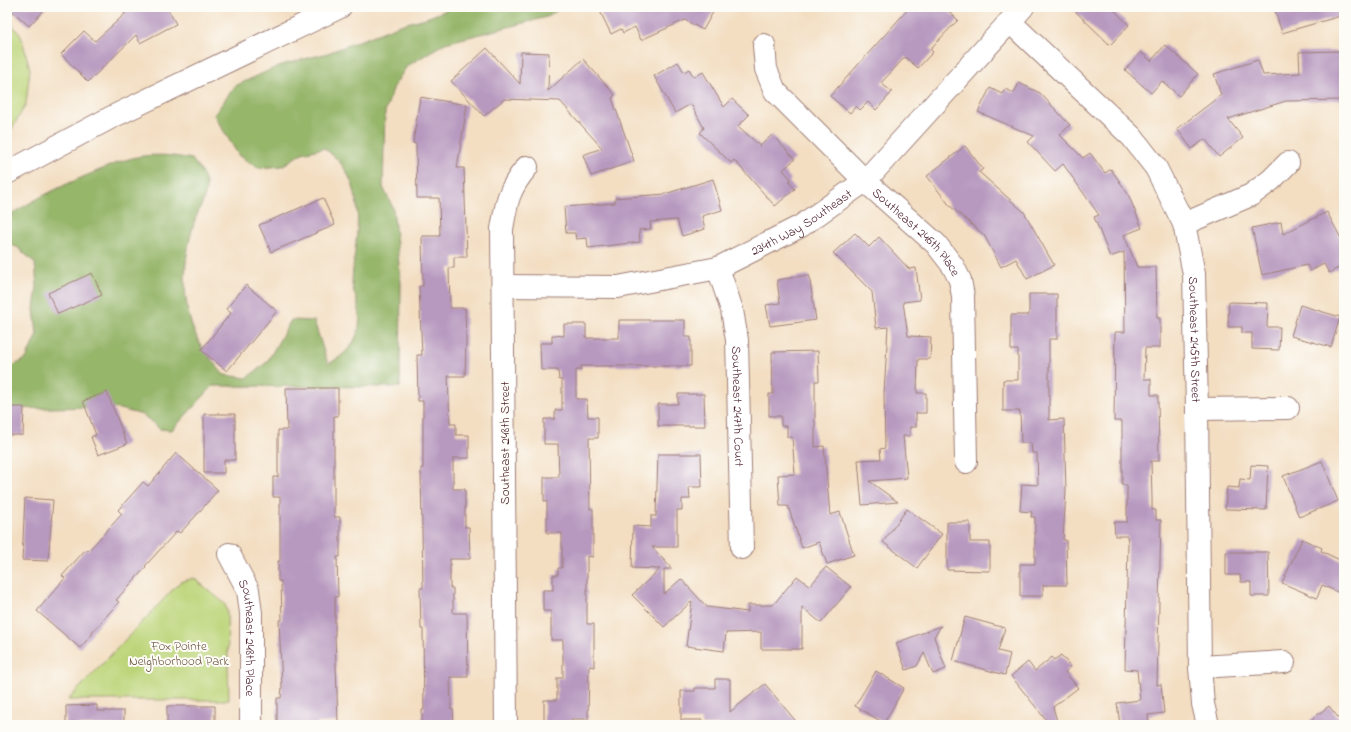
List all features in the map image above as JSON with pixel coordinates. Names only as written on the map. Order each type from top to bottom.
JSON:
[{"type":"street","points":[[7,173],[110,118],[340,7]]},
{"type":"street","name":"234th Way Southeast","points":[[503,286],[618,287],[718,268],[801,226],[865,181],[1017,15]]},
{"type":"street","name":"Southeast 245th Street","points":[[1017,15],[1132,136],[1156,168],[1184,224],[1194,274],[1200,667],[1203,704],[1208,725]]},
{"type":"street","name":"Southeast 246th Place","points":[[764,45],[766,69],[775,91],[865,181],[936,244],[953,266],[960,280],[963,296],[966,462]]},
{"type":"street","points":[[1184,224],[1251,195],[1271,180],[1288,163]]},
{"type":"street","name":"Southeast 248th Street","points":[[506,725],[502,229],[506,203],[513,184],[527,168]]},
{"type":"street","name":"Southeast 247th Court","points":[[718,268],[732,310],[737,340],[742,548]]},
{"type":"street","points":[[1197,409],[1288,408]]},
{"type":"street","name":"Southeast 248th Place","points":[[229,554],[248,590],[251,613],[251,725]]},
{"type":"street","points":[[1200,667],[1284,662]]},
{"type":"green space","points":[[455,7],[562,7],[547,17],[445,43],[407,66],[394,86],[385,112],[383,187],[393,208],[401,283],[400,387],[213,386],[172,430],[160,429],[143,415],[120,409],[96,407],[7,409],[7,369],[26,359],[37,334],[34,309],[37,286],[35,263],[17,247],[7,244],[7,217],[40,197],[76,180],[132,158],[143,156],[156,155],[192,159],[204,177],[206,183],[205,195],[194,223],[187,251],[185,281],[186,296],[188,310],[199,343],[224,375],[247,378],[267,362],[291,320],[314,321],[328,364],[344,354],[354,341],[359,325],[358,306],[352,282],[358,222],[355,193],[350,179],[340,162],[324,148],[302,153],[282,166],[259,168],[239,156],[214,115],[235,86],[281,65],[328,53],[403,24],[426,18]]},
{"type":"green space","points":[[7,18],[21,36],[30,69],[26,104],[10,132],[7,133]]},
{"type":"green space","name":"Fox Pointe Neighborhood Park","points":[[194,578],[225,604],[227,612],[229,700],[68,700],[180,582]]},
{"type":"building","points":[[8,7],[47,7],[29,26]]},
{"type":"building","points":[[121,7],[167,7],[176,24],[140,43],[136,35],[88,82],[61,54],[84,31],[95,41],[125,14]]},
{"type":"building","points":[[598,7],[716,7],[703,30],[685,20],[641,40],[635,27],[623,33],[621,29],[611,34]]},
{"type":"building","points":[[910,7],[944,7],[958,20],[930,49],[933,52],[918,68],[905,57],[881,83],[892,92],[876,110],[868,102],[860,110],[856,106],[850,113],[830,96]]},
{"type":"building","points":[[1071,7],[1111,7],[1129,25],[1110,45]]},
{"type":"building","points":[[1274,7],[1344,7],[1344,15],[1282,33]]},
{"type":"building","points":[[1165,45],[1198,74],[1179,96],[1162,81],[1151,93],[1125,70],[1141,52],[1151,61]]},
{"type":"building","points":[[487,48],[520,84],[521,52],[549,53],[548,91],[583,59],[615,95],[612,98],[634,161],[591,176],[583,155],[602,148],[560,101],[504,99],[484,116],[451,81]]},
{"type":"building","points":[[1340,51],[1342,100],[1286,101],[1228,119],[1243,138],[1219,157],[1205,139],[1192,149],[1177,129],[1221,95],[1214,74],[1258,60],[1263,75],[1300,73],[1299,52]]},
{"type":"building","points":[[678,62],[684,72],[689,69],[694,77],[703,72],[724,107],[732,99],[749,115],[738,126],[760,146],[772,135],[795,159],[783,170],[791,179],[789,182],[795,189],[775,206],[734,160],[731,163],[700,133],[704,128],[691,104],[675,113],[654,76]]},
{"type":"building","points":[[1019,83],[1040,93],[1070,125],[1060,135],[1083,158],[1090,153],[1105,173],[1111,169],[1128,194],[1142,228],[1124,235],[1137,267],[1156,267],[1157,318],[1160,318],[1160,348],[1145,348],[1144,379],[1151,379],[1151,395],[1158,395],[1159,461],[1151,461],[1152,510],[1156,510],[1156,520],[1161,520],[1157,685],[1161,684],[1164,713],[1148,715],[1149,725],[1120,725],[1117,703],[1140,700],[1137,670],[1125,669],[1128,542],[1127,536],[1115,536],[1114,522],[1127,522],[1127,485],[1122,485],[1122,421],[1114,421],[1115,332],[1125,332],[1124,252],[1110,257],[1094,217],[1099,215],[1063,164],[1055,171],[1028,142],[1034,136],[978,112],[990,88],[1002,94],[1005,89],[1014,93]]},
{"type":"building","points":[[420,97],[467,105],[457,168],[464,168],[467,257],[454,257],[454,268],[449,268],[450,308],[465,308],[466,340],[465,376],[448,376],[450,424],[456,424],[456,435],[469,435],[469,458],[453,458],[453,489],[465,489],[465,527],[469,527],[470,559],[450,559],[450,588],[453,588],[453,613],[467,613],[468,677],[450,677],[451,709],[453,709],[454,725],[422,725],[422,710],[424,710],[423,629],[421,629],[420,588],[423,588],[421,468],[423,468],[423,401],[418,401],[417,355],[422,355],[419,286],[423,286],[422,236],[440,236],[439,198],[417,198],[416,144],[413,143]]},
{"type":"building","points":[[965,146],[983,169],[979,172],[1024,212],[1054,265],[1027,279],[1016,259],[1001,267],[984,235],[950,206],[927,176]]},
{"type":"building","points":[[713,179],[722,210],[702,216],[705,229],[682,236],[677,220],[650,222],[651,229],[639,230],[640,242],[588,248],[587,238],[576,239],[575,233],[566,233],[564,207],[615,203],[615,198],[665,194]]},
{"type":"building","points":[[323,198],[335,225],[271,252],[259,225]]},
{"type":"building","points":[[1327,212],[1344,244],[1344,265],[1329,273],[1324,264],[1310,271],[1307,265],[1262,275],[1252,228],[1281,222],[1283,234]]},
{"type":"building","points":[[855,233],[869,247],[879,237],[909,269],[916,268],[920,300],[903,302],[908,336],[931,337],[930,359],[918,359],[917,393],[926,393],[926,413],[916,413],[916,427],[910,427],[910,436],[903,436],[907,478],[869,481],[898,502],[862,505],[858,460],[881,459],[880,449],[885,448],[884,393],[888,327],[876,328],[872,292],[833,253]]},
{"type":"building","points":[[92,273],[102,295],[58,314],[48,293]]},
{"type":"building","points":[[809,275],[816,320],[770,326],[766,305],[780,303],[777,280]]},
{"type":"building","points":[[246,285],[277,311],[227,371],[201,350],[231,313],[226,309]]},
{"type":"building","points":[[1029,294],[1057,294],[1057,339],[1049,339],[1049,420],[1064,419],[1066,491],[1063,540],[1066,540],[1067,585],[1043,585],[1043,596],[1020,596],[1020,564],[1035,564],[1035,517],[1031,517],[1032,512],[1020,511],[1022,484],[1038,485],[1037,453],[1032,453],[1031,443],[1021,443],[1020,411],[1003,411],[1003,380],[1018,380],[1018,350],[1011,350],[1011,315],[1029,315]]},
{"type":"building","points":[[1229,302],[1268,303],[1267,327],[1280,327],[1279,350],[1252,349],[1252,333],[1242,333],[1242,327],[1228,327]]},
{"type":"building","points":[[1300,305],[1340,317],[1331,347],[1291,336]]},
{"type":"building","points":[[619,320],[685,320],[685,337],[691,337],[691,366],[581,366],[581,370],[576,370],[576,399],[587,399],[588,417],[598,417],[598,438],[589,438],[590,509],[593,509],[593,557],[587,556],[587,624],[594,624],[594,667],[589,666],[588,719],[571,719],[571,724],[544,723],[544,700],[557,700],[557,678],[563,678],[563,640],[551,640],[551,611],[543,611],[543,590],[553,590],[553,575],[558,575],[558,568],[562,568],[562,533],[547,533],[547,501],[544,501],[544,477],[559,477],[558,444],[544,444],[544,419],[555,419],[555,410],[562,410],[562,380],[559,380],[558,370],[541,370],[540,343],[552,343],[552,335],[564,336],[564,324],[586,324],[586,338],[619,338]]},
{"type":"building","points":[[818,351],[819,381],[815,381],[815,447],[824,446],[830,515],[840,512],[854,555],[827,564],[819,542],[802,548],[788,506],[780,506],[778,475],[795,474],[792,437],[787,437],[787,426],[781,426],[781,416],[769,416],[769,394],[773,394],[772,352]]},
{"type":"building","points":[[286,388],[338,388],[338,416],[334,416],[334,517],[340,517],[340,557],[337,557],[338,597],[335,597],[338,722],[317,723],[317,725],[277,725],[277,698],[281,698],[282,687],[279,620],[282,620],[281,581],[278,581],[278,561],[280,561],[280,497],[273,497],[273,477],[278,477],[278,430],[287,430]]},
{"type":"building","points":[[107,392],[127,444],[98,455],[91,437],[96,435],[83,401]]},
{"type":"building","points":[[678,394],[704,394],[705,426],[658,426],[658,404],[678,404]]},
{"type":"building","points":[[7,407],[24,407],[23,435],[7,435]]},
{"type":"building","points":[[204,414],[235,414],[235,460],[224,460],[224,473],[204,473]]},
{"type":"building","points":[[176,453],[218,490],[180,533],[177,531],[145,566],[146,567],[116,600],[119,602],[80,648],[37,611],[65,578],[62,576],[86,549],[88,551],[122,514],[118,510],[143,482],[148,486]]},
{"type":"building","points":[[658,454],[701,454],[702,487],[689,487],[690,499],[682,499],[682,510],[677,510],[677,547],[652,547],[672,569],[664,569],[664,594],[681,579],[707,607],[748,612],[748,605],[773,605],[797,576],[810,586],[826,567],[851,587],[821,623],[802,607],[802,649],[761,649],[761,632],[726,633],[724,651],[686,646],[692,601],[664,627],[632,595],[660,569],[632,568],[633,526],[651,527],[651,516],[656,516]]},
{"type":"building","points":[[1322,461],[1338,501],[1299,517],[1283,476]]},
{"type":"building","points":[[1251,465],[1268,466],[1266,510],[1225,509],[1227,487],[1239,488],[1240,479],[1250,480]]},
{"type":"building","points":[[25,498],[53,500],[48,561],[22,560]]},
{"type":"building","points":[[907,509],[942,534],[917,568],[883,542]]},
{"type":"building","points":[[947,522],[970,522],[970,542],[990,542],[990,571],[947,570]]},
{"type":"building","points":[[1302,539],[1322,548],[1321,551],[1344,562],[1344,595],[1322,585],[1317,598],[1282,583]]},
{"type":"building","points":[[1226,552],[1268,552],[1269,596],[1251,596],[1251,582],[1241,582],[1240,575],[1226,575]]},
{"type":"building","points":[[965,617],[1005,628],[998,651],[1010,654],[1005,675],[953,661]]},
{"type":"building","points":[[941,626],[934,637],[946,669],[933,674],[924,653],[917,666],[906,670],[896,643]]},
{"type":"building","points":[[1061,655],[1071,667],[1065,672],[1078,688],[1053,707],[1058,725],[1050,725],[1011,676],[1028,662],[1035,671],[1052,657],[1054,660]]},
{"type":"building","points":[[876,671],[904,688],[884,723],[855,706]]},
{"type":"building","points":[[715,679],[730,679],[730,712],[765,684],[799,725],[702,725],[702,720],[681,720],[681,691],[695,691],[695,688],[715,688]]},
{"type":"building","points":[[97,705],[97,711],[124,711],[124,725],[66,725],[66,706]]},
{"type":"building","points":[[167,706],[215,706],[215,725],[167,725]]},
{"type":"building","points":[[1329,706],[1344,725],[1304,725]]}]
